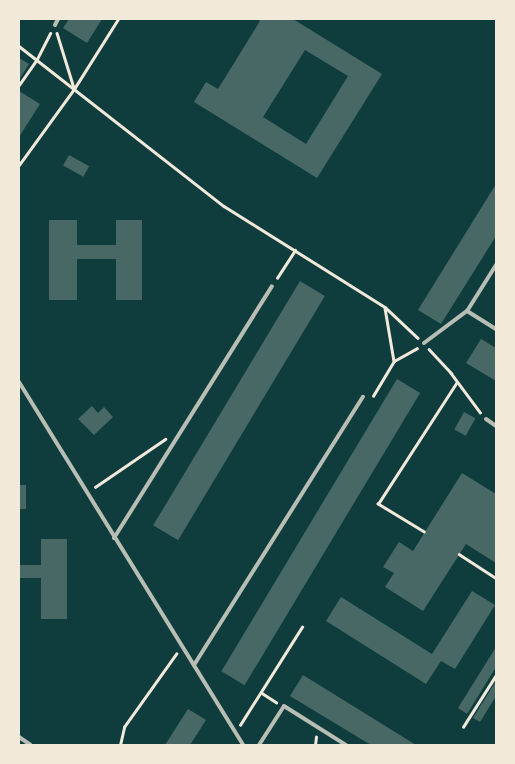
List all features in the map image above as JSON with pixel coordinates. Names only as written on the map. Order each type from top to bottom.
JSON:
[{"type":"lane","points":[[55,25],[58,19]]},
{"type":"lane","points":[[424,343],[467,311],[496,265]]},
{"type":"lane","points":[[114,538],[272,286]]},
{"type":"lane","points":[[467,311],[496,329]]},
{"type":"lane","points":[[19,382],[243,745]]},
{"type":"lane","points":[[194,665],[363,397]]},
{"type":"lane","points":[[486,420],[496,426]]},
{"type":"lane","points":[[260,745],[284,706],[346,745]]},
{"type":"lane","points":[[19,737],[31,745]]},
{"type":"path","points":[[19,165],[74,89],[118,19]]},
{"type":"path","points":[[19,85],[36,61],[55,25]]},
{"type":"path","points":[[55,25],[74,89]]},
{"type":"path","points":[[19,46],[224,206],[385,307],[424,343],[486,420]]},
{"type":"path","points":[[272,286],[295,250]]},
{"type":"path","points":[[385,307],[394,361]]},
{"type":"path","points":[[363,397],[371,398],[394,361],[424,343]]},
{"type":"path","points":[[424,532],[378,504],[457,382]]},
{"type":"path","points":[[87,492],[169,437]]},
{"type":"path","points":[[459,554],[496,578]]},
{"type":"path","points":[[236,733],[302,628]]},
{"type":"path","points":[[120,745],[124,727],[181,646]]},
{"type":"path","points":[[463,727],[496,675]]},
{"type":"path","points":[[261,692],[284,706]]},
{"type":"building","points":[[69,19],[102,19],[87,43],[63,28]]},
{"type":"building","points":[[257,19],[293,19],[382,74],[317,178],[194,102],[206,82],[218,89],[260,21]],"holes":[[[305,50],[348,76],[306,144],[263,117]]]},
{"type":"building","points":[[19,58],[29,64],[19,80]]},
{"type":"building","points":[[19,91],[40,104],[19,137]]},
{"type":"building","points":[[69,155],[89,166],[83,177],[63,165]]},
{"type":"building","points":[[496,184],[496,236],[441,324],[418,310]]},
{"type":"building","points":[[49,220],[77,220],[77,245],[116,245],[116,220],[142,220],[142,300],[116,300],[116,259],[77,259],[77,300],[49,300]]},
{"type":"building","points":[[300,281],[325,296],[178,540],[153,525]]},
{"type":"building","points":[[481,339],[496,348],[496,381],[466,363]]},
{"type":"building","points":[[397,379],[420,393],[245,685],[221,671]]},
{"type":"building","points":[[92,406],[98,413],[104,407],[113,417],[94,435],[78,419]]},
{"type":"building","points":[[464,412],[475,418],[466,436],[454,429]]},
{"type":"building","points":[[462,473],[496,494],[496,563],[466,544],[423,611],[385,587],[394,573],[383,567],[399,542],[413,551]]},
{"type":"building","points":[[19,485],[26,485],[26,509],[19,509]]},
{"type":"building","points":[[41,539],[67,539],[67,619],[41,619],[41,578],[19,578],[19,565],[41,565]]},
{"type":"building","points":[[472,591],[495,605],[455,669],[441,661],[426,684],[326,621],[341,597],[432,654]]},
{"type":"building","points":[[496,647],[496,667],[467,714],[458,708]]},
{"type":"building","points":[[303,675],[416,745],[371,745],[290,696]]},
{"type":"building","points":[[496,681],[496,696],[480,722],[473,718]]},
{"type":"building","points":[[188,709],[206,720],[190,745],[165,745]]}]
